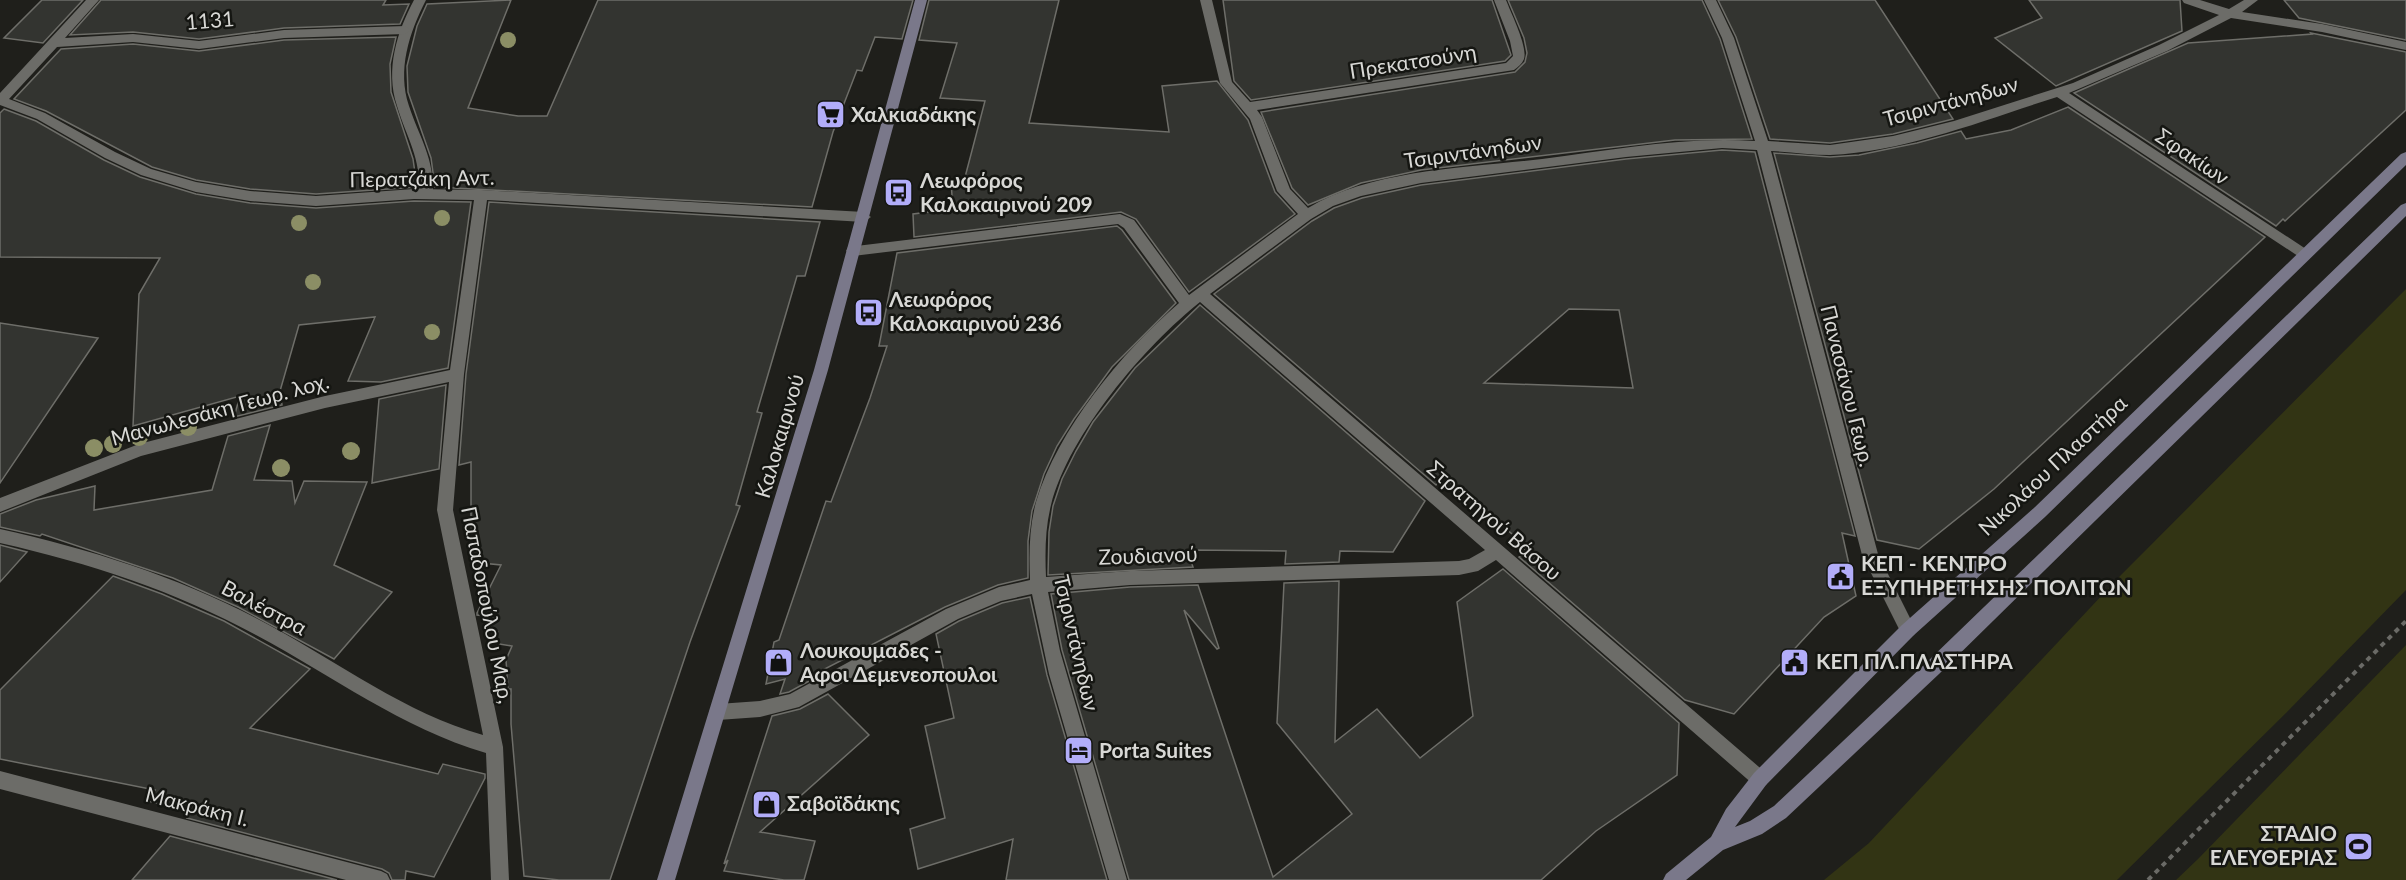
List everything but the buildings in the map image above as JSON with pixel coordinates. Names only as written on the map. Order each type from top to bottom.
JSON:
[{"type":"main road","name":"Καλοκαιρινού","points":[[666,880],[796,458],[864,217],[921,0]]},
{"type":"main road","name":"Νικολάου Πλαστήρα","points":[[1717,843],[1732,815],[1760,779],[1908,630],[2040,512],[2406,157]]},
{"type":"main road","name":"Νικολάου Πλαστήρα","points":[[1672,880],[1717,843],[1756,828],[1780,812],[1933,668],[2406,208]]},
{"type":"street","points":[[1,100],[93,0]]},
{"type":"street","points":[[420,0],[405,30],[401,48],[400,92],[403,105],[425,157],[428,172],[426,194]]},
{"type":"street","points":[[1206,0],[1226,83],[1232,92],[1249,106],[1260,126],[1284,191],[1306,215]]},
{"type":"street","name":"Πρεκατσούνη","points":[[1249,106],[1510,67],[1519,56],[1500,0]]},
{"type":"street","name":"Πανασάνου Γεωρ.","points":[[1710,0],[1728,38],[1764,146],[1869,555],[1908,630]]},
{"type":"street","points":[[2188,0],[2230,14],[2322,28],[2406,46]]},
{"type":"street","name":"Τσιριντάνηδων","points":[[1118,880],[1060,680],[1039,585],[1038,531],[1047,496],[1061,461],[1088,417],[1117,379],[1173,318],[1201,294],[1306,215],[1341,198],[1358,193],[1437,177],[1664,148],[1722,143],[1816,150],[1866,147],[1956,125],[2059,92],[2163,48],[2230,14],[2252,0]]},
{"type":"street","name":"1131","points":[[54,43],[133,38],[199,45],[275,35],[405,30]]},
{"type":"street","name":"Σφακίων","points":[[2059,92],[2304,255]]},
{"type":"street","name":"Περατζάκη Αντ.","points":[[1,100],[41,116],[110,155],[146,172],[196,187],[284,200],[316,201],[426,194],[480,195],[864,217]]},
{"type":"street","name":"Παπαδοπούλου Μαρ,","points":[[480,195],[448,453],[445,510],[494,747],[500,880]]},
{"type":"street","points":[[853,251],[1120,219],[1128,224],[1188,305]]},
{"type":"street","name":"Στρατηγού Βάσου","points":[[1201,294],[1760,779]]},
{"type":"street","name":"Μανωλεσάκη Γεωρ. λοχ.","points":[[0,505],[139,450],[324,402],[457,374]]},
{"type":"street","name":"Βαλέστρα","points":[[0,536],[32,543],[134,574],[219,608],[436,728],[494,747]]},
{"type":"street","name":"Ζουδιανού","points":[[718,712],[760,709],[793,700],[952,614],[999,594],[1039,585],[1130,578],[1459,568],[1472,566],[1497,551]]},
{"type":"street","name":"Μακράκη Ι.","points":[[0,780],[381,880]]},
{"type":"path","points":[[2148,880],[2406,621]]},
{"type":"green space","points":[[2406,289],[2406,590],[2286,713],[2117,880],[1824,880],[1869,843],[2121,575]]},
{"type":"green space","points":[[2406,645],[2406,880],[2176,880],[2198,859]]},
{"type":"place","name":"Χαλκιαδάκης","points":[[830,115]]},
{"type":"place","name":"Λεωφόρος Καλοκαιρινού 209","points":[[899,193]]},
{"type":"place","name":"Λεωφόρος Καλοκαιρινού 236","points":[[868,312]]},
{"type":"place","name":"ΚΕΠ - ΚΕΝΤΡΟ ΕΞΥΠΗΡΕΤΗΣΗΣ ΠΟΛΙΤΩΝ","points":[[1840,576]]},
{"type":"place","name":"ΚΕΠ ΠΛ.ΠΛΑΣΤΗΡΑ","points":[[1795,662]]},
{"type":"place","name":"Λουκουμαδες - Αφοι Δεμενεοπουλοι","points":[[779,663]]},
{"type":"place","name":"Porta Suites","points":[[1078,751]]},
{"type":"place","name":"Σαβοϊδάκης","points":[[766,804]]},
{"type":"place","name":"ΣΤΑΔΙΟ ΕΛΕΥΘΕΡΙΑΣ","points":[[2358,846]]}]
